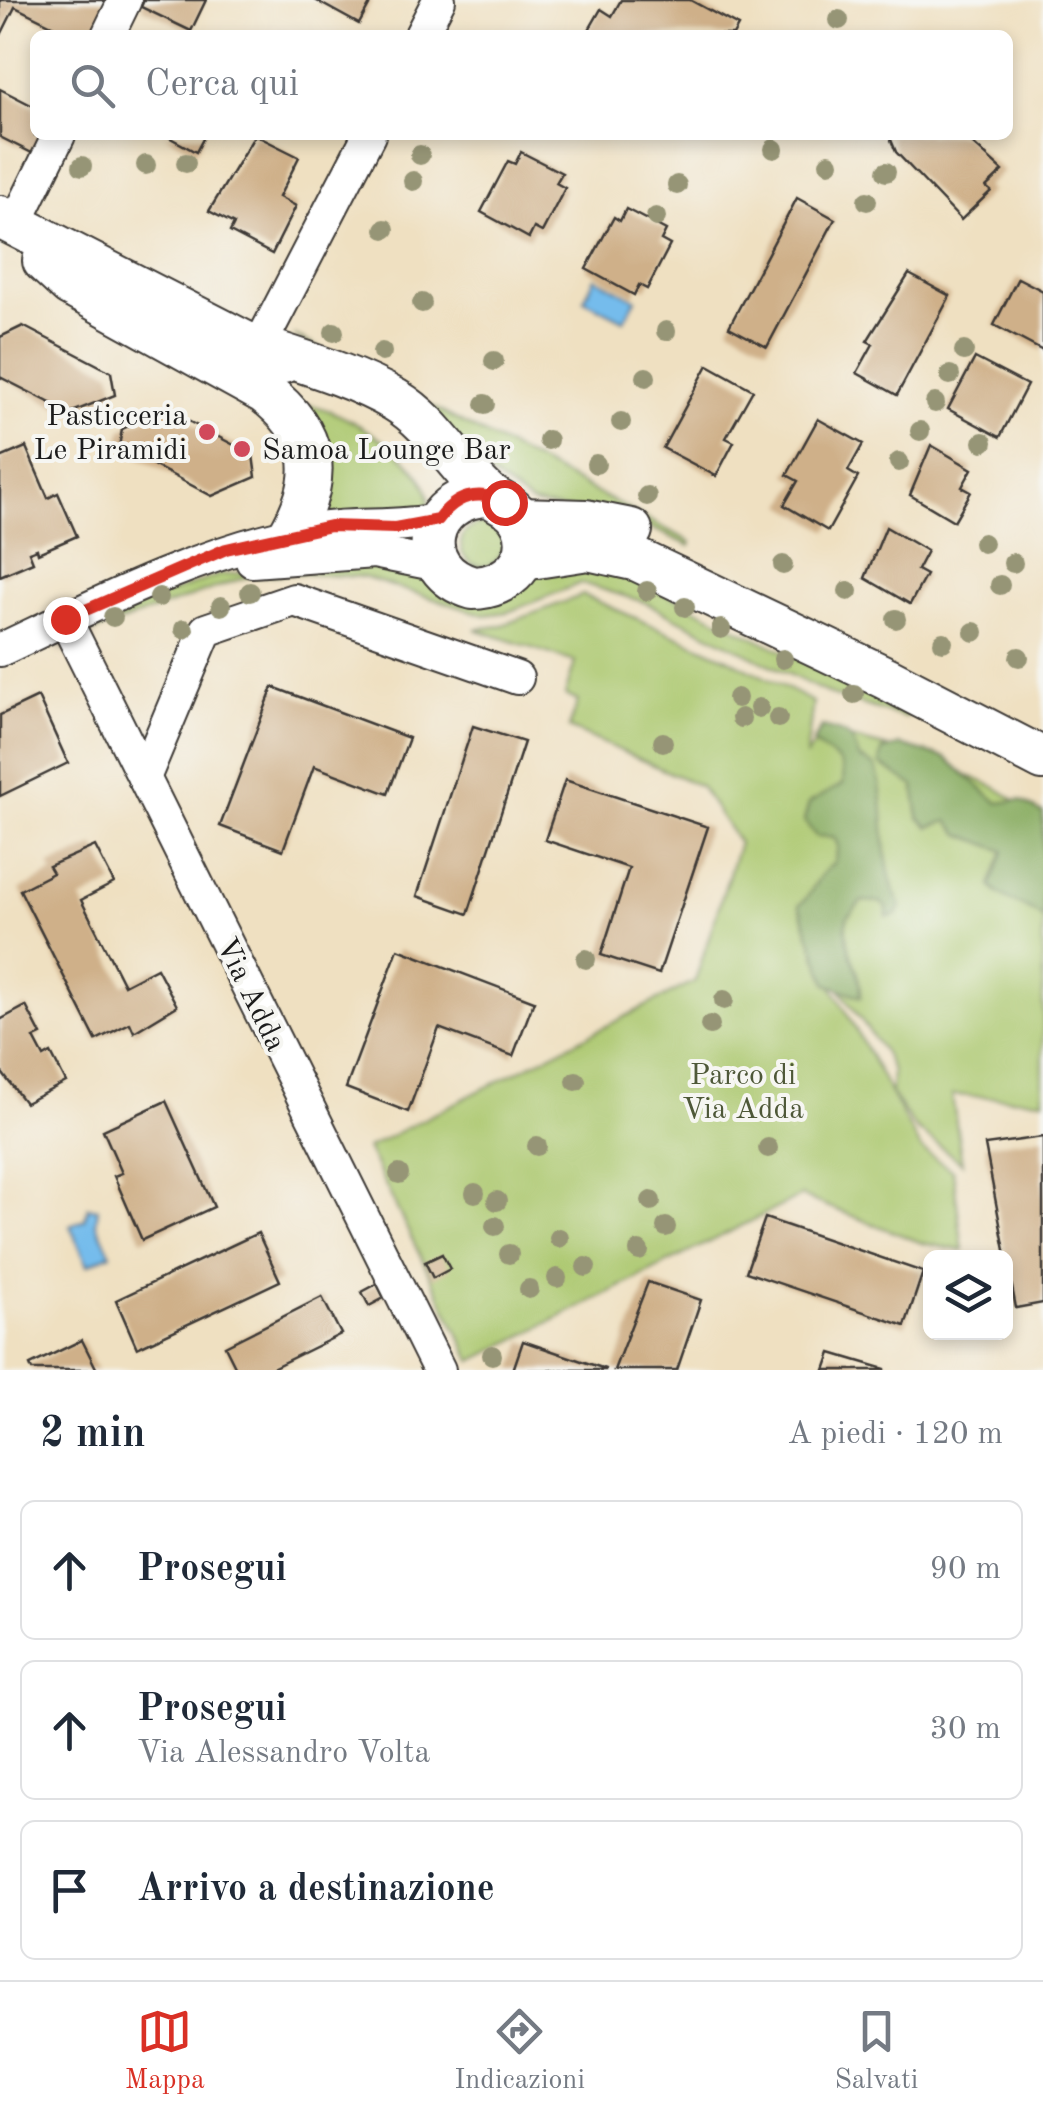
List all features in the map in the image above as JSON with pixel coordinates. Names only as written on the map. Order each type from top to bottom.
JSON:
[{"type":"main road","points":[[5,221],[259,347],[335,395],[412,451],[435,482],[442,515],[433,544],[439,564],[464,586],[487,588],[510,578],[511,524],[430,428],[396,400],[324,368],[259,347]]},
{"type":"main road","points":[[5,221],[70,285],[264,392],[288,410],[299,425],[311,458],[306,501],[290,534]]},
{"type":"main road","points":[[264,392],[335,395]]},
{"type":"main road","points":[[442,515],[467,497],[511,524],[588,549],[616,553],[886,678],[1043,759]]},
{"type":"street","points":[[110,30],[125,0]]},
{"type":"street","points":[[424,30],[439,0]]},
{"type":"street","points":[[5,221],[56,140]]},
{"type":"street","points":[[259,347],[366,140]]},
{"type":"street","points":[[0,650],[226,549],[330,526],[395,528],[442,515]]},
{"type":"street","points":[[174,574],[290,556],[361,552],[394,553],[439,564]]},
{"type":"street","points":[[144,778],[206,630],[294,600],[518,678]]},
{"type":"street","name":"Via Adda","points":[[65,619],[439,1370]]},
{"type":"green space","points":[[294,335],[691,542],[690,546],[636,521],[532,504]]},
{"type":"green space","points":[[306,405],[341,416],[384,442],[419,475],[428,492],[428,507],[317,519]]},
{"type":"green space","points":[[482,524],[497,530],[503,545],[497,560],[482,566],[467,560],[461,545],[467,530]]},
{"type":"green space","points":[[382,560],[540,573],[603,563],[909,713],[906,718],[831,695],[644,602],[581,583],[508,612],[485,615],[363,577],[291,573],[243,578],[96,631],[93,628],[145,602],[219,575]]},
{"type":"green space","name":"Parco di Via Adda","points":[[583,595],[727,658],[813,702],[806,757],[823,731],[927,758],[995,787],[1043,818],[1043,1100],[952,1095],[962,1163],[915,1128],[891,1093],[892,1071],[883,1051],[814,953],[921,1149],[953,1171],[963,1250],[922,1243],[801,1196],[472,1361],[367,1148],[695,981],[739,843],[700,786],[569,728],[578,701],[565,695],[575,662],[475,629],[500,626]]},
{"type":"green space","points":[[822,727],[847,735],[859,758],[876,767],[889,874],[901,906],[897,915],[887,917],[887,908],[880,902],[862,901],[847,918],[847,938],[861,997],[827,984],[799,905],[834,863],[838,846],[834,837],[816,836],[804,821],[809,803],[843,784],[839,762],[813,742]]},
{"type":"green space","points":[[900,745],[946,758],[998,803],[1020,800],[1043,813],[1043,919],[991,886],[1004,851],[960,834],[948,821],[929,827],[919,818],[914,786],[880,764],[882,751]]},
{"type":"water","points":[[595,278],[636,299],[624,320],[584,300]]},
{"type":"water","points":[[88,1207],[98,1209],[96,1223],[111,1254],[88,1265],[70,1226],[85,1219]]},
{"type":"building","points":[[0,0],[108,3],[94,30],[62,30],[15,7],[0,37]]},
{"type":"building","points":[[144,0],[206,0],[191,30],[141,7]]},
{"type":"building","points":[[315,0],[372,0],[359,24]]},
{"type":"building","points":[[621,0],[690,0],[738,26],[736,30],[589,30],[601,9],[612,16]]},
{"type":"building","points":[[0,89],[30,104],[30,140],[43,140],[36,155],[0,137]]},
{"type":"building","points":[[174,140],[202,140],[196,152]]},
{"type":"building","points":[[252,140],[265,140],[299,157],[279,197],[296,206],[272,254],[230,232],[234,224],[209,211]]},
{"type":"building","points":[[891,140],[969,140],[1003,171],[986,187],[991,191],[961,220],[896,152]]},
{"type":"building","points":[[521,152],[562,173],[556,183],[565,188],[542,232],[534,228],[529,238],[481,212],[508,161],[515,164]]},
{"type":"building","points":[[797,198],[835,219],[767,347],[729,327]]},
{"type":"building","points":[[626,209],[666,230],[661,240],[670,245],[647,289],[639,285],[634,295],[586,269],[614,217],[620,221]]},
{"type":"building","points":[[909,274],[950,296],[897,395],[857,373],[873,344],[867,341]]},
{"type":"building","points":[[1018,278],[1043,291],[1043,351],[994,325]]},
{"type":"building","points":[[23,326],[111,372],[115,395],[70,413],[0,377],[0,337]]},
{"type":"building","points":[[975,358],[1027,385],[1000,437],[948,409]]},
{"type":"building","points":[[708,365],[753,390],[726,438],[734,442],[716,476],[663,448]]},
{"type":"building","points":[[165,409],[253,455],[256,477],[212,496],[119,447],[122,429]]},
{"type":"building","points":[[818,419],[863,444],[848,471],[858,477],[828,531],[784,505],[798,481],[787,475]]},
{"type":"building","points":[[931,445],[972,469],[962,487],[971,492],[954,521],[910,495]]},
{"type":"building","points":[[26,447],[48,498],[58,493],[77,536],[38,553],[37,549],[29,552],[33,562],[0,576],[0,458]]},
{"type":"building","points":[[886,527],[927,551],[917,570],[926,575],[910,604],[865,578]]},
{"type":"building","points":[[273,687],[409,738],[388,794],[314,766],[283,850],[220,826]]},
{"type":"building","points":[[38,697],[68,763],[0,796],[0,715]]},
{"type":"building","points":[[473,726],[524,742],[468,914],[417,896]]},
{"type":"building","points":[[565,780],[708,827],[659,974],[601,955],[629,868],[545,840]]},
{"type":"building","points":[[95,846],[114,883],[81,900],[124,985],[157,968],[177,1006],[134,1032],[130,1023],[96,1040],[20,890],[53,873],[49,866]]},
{"type":"building","points":[[398,949],[534,1001],[513,1056],[439,1028],[408,1112],[346,1088]]},
{"type":"building","points":[[26,1006],[41,1035],[34,1038],[44,1057],[51,1053],[66,1082],[25,1103],[0,1070],[0,1020]]},
{"type":"building","points":[[166,1101],[214,1207],[142,1240],[114,1176],[122,1173],[103,1130]]},
{"type":"building","points":[[1043,1137],[1043,1303],[1016,1308],[1013,1250],[1005,1250],[985,1145]]},
{"type":"building","points":[[765,1218],[923,1272],[905,1326],[746,1272]]},
{"type":"building","points":[[258,1233],[280,1281],[137,1348],[116,1300]]},
{"type":"building","points":[[442,1254],[450,1269],[433,1278],[425,1262]]},
{"type":"building","points":[[648,1282],[701,1300],[677,1370],[614,1370]]},
{"type":"building","points":[[377,1284],[384,1298],[369,1306],[362,1292]]},
{"type":"building","points":[[322,1297],[341,1334],[268,1370],[237,1370],[225,1346]]},
{"type":"building","points":[[82,1340],[97,1370],[32,1370],[30,1365]]},
{"type":"building","points":[[523,1341],[605,1369],[605,1370],[513,1370]]},
{"type":"building","points":[[831,1353],[885,1369],[885,1370],[825,1370]]},
{"type":"place","name":"Pasticceria Le Piramidi","points":[[207,432]]},
{"type":"place","name":"Samoa Lounge Bar","points":[[242,449]]},
{"type":"route","points":[[65,619],[226,549],[330,526],[395,528],[438,520],[451,504],[476,495],[489,495],[504,502]]}]
